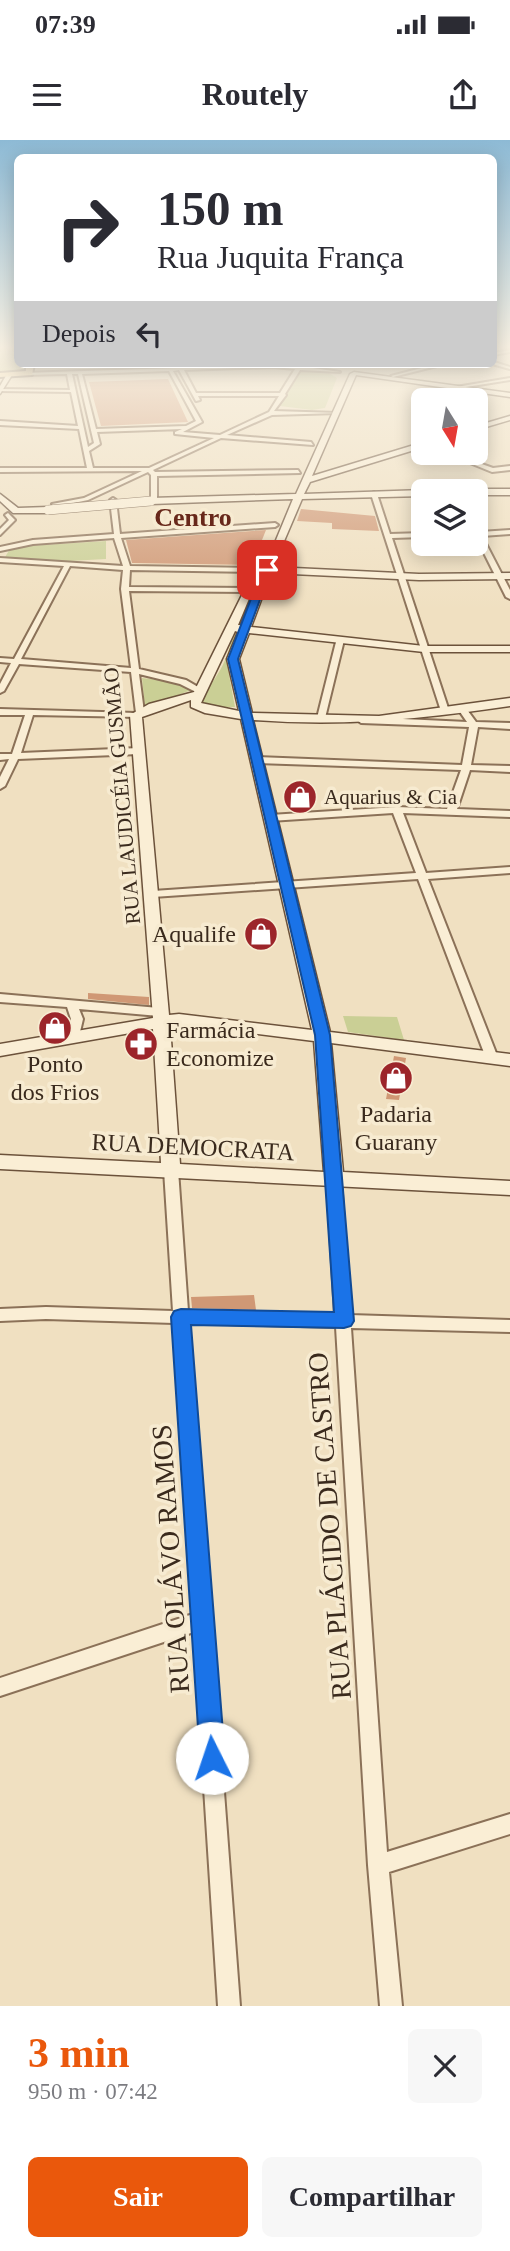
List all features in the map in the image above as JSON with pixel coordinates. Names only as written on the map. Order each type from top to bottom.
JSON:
[{"type":"main road","points":[[305,456],[314,436]]},
{"type":"main road","points":[[262,570],[273,528],[308,476],[325,436]]},
{"type":"main road","points":[[411,448],[308,476],[299,470],[286,529],[249,590],[200,692],[197,707],[225,714],[246,711],[321,719],[361,720],[510,702]]},
{"type":"main road","points":[[488,492],[510,492]]},
{"type":"main road","points":[[0,504],[6,511],[13,513],[152,499],[411,493]]},
{"type":"main road","points":[[0,497],[13,513]]},
{"type":"main road","points":[[273,528],[286,529]]},
{"type":"main road","points":[[262,570],[399,576],[504,576]]},
{"type":"main road","name":"RUA PLÁCIDO DE CASTRO","points":[[262,570],[245,629],[233,659],[322,1035],[334,1179]]},
{"type":"main road","points":[[231,628],[424,649],[510,649]]},
{"type":"main road","points":[[138,714],[200,692]]},
{"type":"main road","name":"RUA LAUDICÉIA GUSMÃO","points":[[138,714],[171,1170]]},
{"type":"main road","points":[[0,1049],[73,1036],[159,1016],[209,1020],[501,1059]]},
{"type":"main road","name":"RUA DEMOCRATA","points":[[0,1162],[510,1188]]},
{"type":"street","points":[[84,436],[90,468]]},
{"type":"street","points":[[88,450],[97,445],[95,436]]},
{"type":"street","points":[[203,436],[311,444]]},
{"type":"street","points":[[51,508],[86,499],[220,436]]},
{"type":"street","points":[[488,457],[510,468]]},
{"type":"street","points":[[500,463],[510,460]]},
{"type":"street","points":[[482,466],[492,470],[510,468]]},
{"type":"street","points":[[0,470],[148,469],[154,474],[299,470]]},
{"type":"street","points":[[13,513],[152,499],[154,474]]},
{"type":"street","points":[[374,494],[445,711]]},
{"type":"street","points":[[13,513],[114,503],[243,497]]},
{"type":"street","points":[[114,503],[118,535],[127,568]]},
{"type":"street","points":[[0,533],[12,520],[13,513]]},
{"type":"street","points":[[0,550],[18,544],[118,535],[273,528]]},
{"type":"street","points":[[488,533],[510,533]]},
{"type":"street","points":[[388,536],[411,535]]},
{"type":"street","points":[[488,551],[504,576],[510,597]]},
{"type":"street","points":[[0,560],[127,568],[262,570]]},
{"type":"street","points":[[0,691],[68,564]]},
{"type":"street","name":"RUA LAUDICÉIA GUSMÃO","points":[[127,568],[125,589],[138,714]]},
{"type":"street","points":[[125,589],[249,590]]},
{"type":"street","points":[[321,719],[341,640]]},
{"type":"street","points":[[0,660],[133,671],[176,679],[200,692]]},
{"type":"street","points":[[451,812],[466,768],[474,724],[462,709]]},
{"type":"street","points":[[0,712],[138,714]]},
{"type":"street","points":[[0,786],[15,757],[30,712]]},
{"type":"street","points":[[361,720],[510,726]]},
{"type":"street","points":[[0,758],[139,751]]},
{"type":"street","points":[[257,760],[510,769]]},
{"type":"street","points":[[270,818],[397,810],[510,814]]},
{"type":"street","points":[[397,810],[421,876],[501,1059]]},
{"type":"street","points":[[153,894],[510,870]]},
{"type":"street","points":[[0,998],[159,1016]]},
{"type":"street","points":[[72,1006],[77,1019],[73,1036]]},
{"type":"street","name":"RUA OLÁVO RAMOS","points":[[171,1170],[229,2006]]},
{"type":"street","name":"RUA PLÁCIDO DE CASTRO","points":[[334,1179],[378,1865],[391,2006]]},
{"type":"street","points":[[0,1315],[46,1313],[510,1326]]},
{"type":"street","points":[[0,1687],[203,1620]]},
{"type":"street","points":[[378,1865],[510,1824]]},
{"type":"green space","points":[[106,541],[106,559],[51,562],[4,559],[11,547]]},
{"type":"green space","points":[[238,631],[239,635],[226,659],[235,707],[203,708],[202,694],[222,666],[232,633]]},
{"type":"green space","points":[[142,678],[176,682],[191,690],[145,708]]},
{"type":"green space","points":[[343,1016],[397,1017],[404,1040],[348,1032]]},
{"type":"building","points":[[301,509],[375,516],[379,531],[332,529],[332,523],[297,521]]},
{"type":"building","points":[[266,530],[252,565],[132,563],[126,540]]},
{"type":"building","points":[[88,993],[149,997],[149,1005],[88,999]]},
{"type":"building","name":"Padaria Guarany","points":[[394,1056],[406,1058],[399,1100],[386,1099]]},
{"type":"building","points":[[254,1295],[256,1310],[192,1308],[191,1297]]},
{"type":"place","name":"Aquarius & Cia","points":[[300,797]]},
{"type":"place","name":"Aqualife","points":[[261,934]]},
{"type":"place","name":"Ponto dos Frios","points":[[55,1028]]},
{"type":"place","name":"Farmácia Economize","points":[[141,1044]]},
{"type":"place","name":"Padaria Guarany","points":[[396,1078]]},
{"type":"district","name":"Centro","points":[[193,517]]},
{"type":"route","points":[[212,1758],[181,1317],[344,1321],[322,1035],[248,716],[234,671],[236,649],[267,570]]}]
